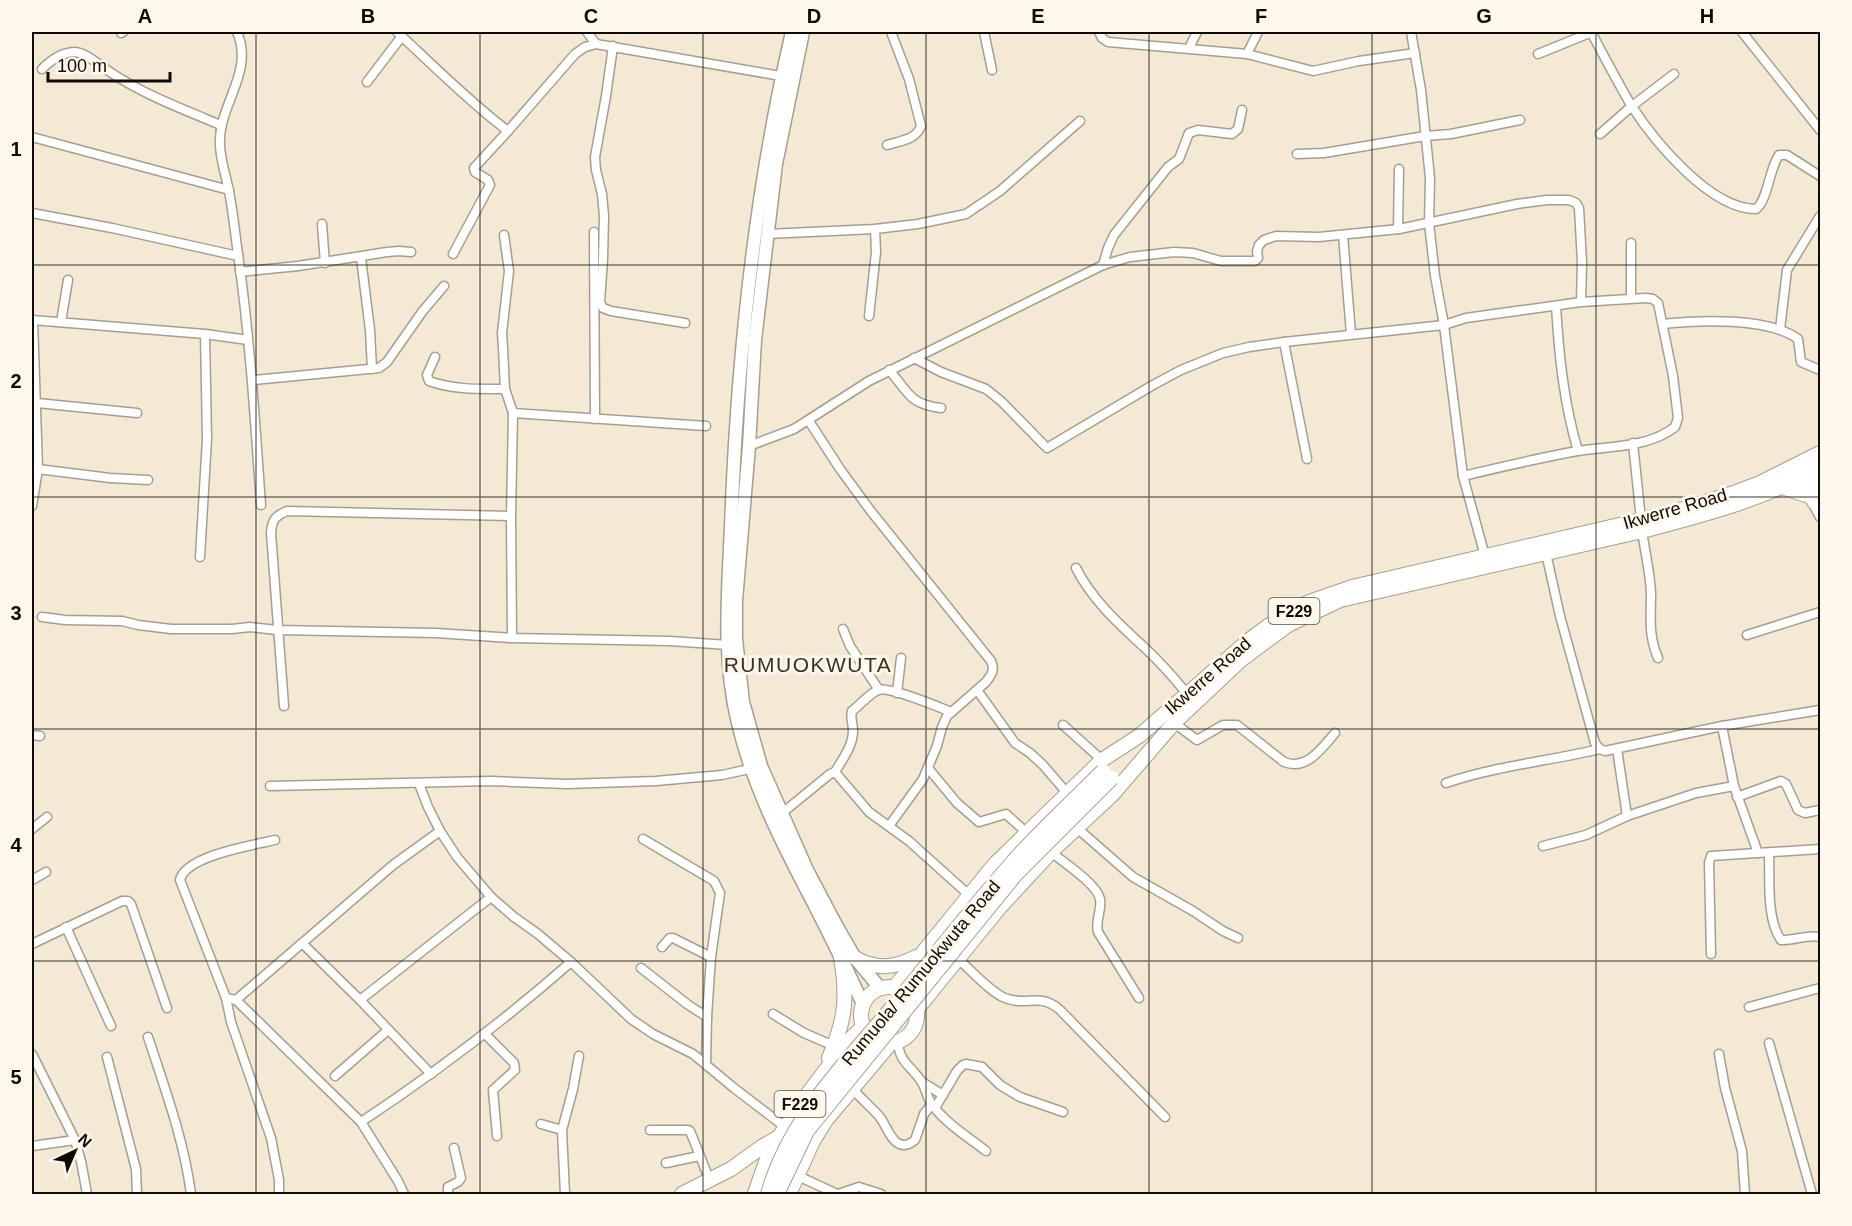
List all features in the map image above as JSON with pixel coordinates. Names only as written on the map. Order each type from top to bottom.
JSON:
[{"type":"main road","points":[[792,32],[767,147],[745,319],[733,458],[728,645],[733,702],[756,767],[795,868],[864,1004]]},
{"type":"main road","points":[[803,32],[776,164],[754,340],[749,446],[736,601],[736,639],[743,702],[756,767],[781,813],[819,894],[855,958],[887,988],[908,994],[915,1003],[917,1021],[912,1031],[894,1043],[871,1036],[864,1026],[861,1015],[870,994],[887,988],[924,953],[944,925],[995,864],[1067,794],[1106,770],[1149,750]]},
{"type":"main road","name":"Ikwerre Road","points":[[1106,770],[1139,736],[1261,631],[1309,602],[1352,586],[1485,556],[1710,512],[1782,487],[1821,453]]},
{"type":"main road","points":[[1782,487],[1811,499],[1816,470]]},
{"type":"main road","name":"Ikwerre Road","points":[[917,1009],[1000,907],[1051,852],[1112,795],[1174,723],[1230,670],[1288,625],[1340,600],[1546,553],[1642,526],[1671,513],[1760,483],[1816,470]]},
{"type":"main road","name":"Rumuola/ Rumuokwuta Road","points":[[760,1194],[772,1180],[793,1135],[823,1091],[975,906],[1021,854],[1106,770]]},
{"type":"main road","name":"Rumuola/ Rumuokwuta Road","points":[[777,1194],[807,1131],[1009,882],[1106,770]]},
{"type":"main road","points":[[855,958],[866,964],[886,967],[904,963],[924,953]]},
{"type":"main road","points":[[820,1078],[841,1028],[845,984],[841,958]]},
{"type":"main road","name":"F229","points":[[760,1194],[768,1159],[782,1132],[800,1104],[847,1042],[864,1026]]},
{"type":"main road","name":"F229","points":[[789,1194],[796,1175],[821,1127],[852,1088],[894,1043]]},
{"type":"main road","points":[[682,1194],[710,1181],[782,1132]]},
{"type":"street","points":[[237,32],[242,47],[238,84],[221,125],[220,142],[221,161],[229,189],[253,380],[261,505]]},
{"type":"street","points":[[587,32],[596,44]]},
{"type":"street","points":[[887,145],[913,137],[919,132],[921,126],[909,80],[891,32]]},
{"type":"street","points":[[984,32],[992,70]]},
{"type":"street","points":[[1099,32],[1108,42],[1248,54],[1313,70],[1415,53]]},
{"type":"street","points":[[1189,48],[1197,32]]},
{"type":"street","points":[[1248,54],[1258,32]]},
{"type":"street","points":[[1411,32],[1421,90],[1430,178],[1429,223],[1463,476],[1485,556]]},
{"type":"street","points":[[1538,54],[1592,32],[1632,106],[1665,150],[1702,187],[1721,199],[1751,209],[1759,207],[1775,161],[1779,155],[1783,154],[1821,176]]},
{"type":"street","points":[[1742,32],[1821,130]]},
{"type":"street","points":[[367,82],[400,34],[459,91],[508,131]]},
{"type":"street","points":[[453,254],[490,185],[488,180],[475,172],[474,168],[575,54],[585,47],[596,44],[613,46],[782,76]]},
{"type":"street","points":[[613,46],[595,157],[604,216],[600,302],[603,308],[611,311],[685,323]]},
{"type":"street","points":[[42,69],[51,60],[61,55],[72,52],[82,53],[126,84],[221,125]]},
{"type":"street","points":[[1600,134],[1674,74]]},
{"type":"street","points":[[1103,265],[1107,248],[1114,235],[1168,168],[1179,159],[1189,133],[1198,130],[1232,134],[1238,129],[1242,110]]},
{"type":"street","points":[[1298,154],[1324,153],[1425,136],[1451,134],[1521,120]]},
{"type":"street","points":[[767,234],[875,229],[918,224],[966,214],[1000,191],[1080,121]]},
{"type":"street","points":[[32,137],[229,189]]},
{"type":"street","points":[[1398,229],[1399,170]]},
{"type":"street","points":[[749,446],[809,421],[869,381],[914,358],[1103,265],[1130,257],[1174,252],[1193,253],[1221,261],[1255,261],[1258,258],[1259,245],[1264,240],[1276,236],[1342,235],[1398,229],[1517,204],[1569,200],[1576,203],[1579,208],[1581,302]]},
{"type":"street","points":[[32,213],[238,256]]},
{"type":"street","points":[[1780,329],[1787,270],[1821,216]]},
{"type":"street","points":[[322,224],[325,262]]},
{"type":"street","points":[[869,316],[876,252],[875,229]]},
{"type":"street","points":[[594,232],[595,419]]},
{"type":"street","points":[[504,234],[509,271],[502,333],[506,389],[513,413],[512,638]]},
{"type":"street","points":[[1342,235],[1351,334]]},
{"type":"street","points":[[1631,243],[1631,298]]},
{"type":"street","points":[[240,272],[361,258],[399,251],[411,252]]},
{"type":"street","points":[[361,258],[370,330],[372,369]]},
{"type":"street","points":[[61,322],[68,280]]},
{"type":"street","points":[[253,380],[379,368],[387,362],[444,285]]},
{"type":"street","points":[[914,358],[940,372],[986,388],[1007,406],[1047,448],[1181,370],[1223,353],[1284,342],[1444,325],[1466,318],[1581,302],[1653,298],[1658,303],[1673,376],[1678,418],[1675,427],[1652,440],[1578,451],[1463,476]]},
{"type":"street","points":[[1556,306],[1559,359],[1569,421],[1578,451]]},
{"type":"street","points":[[32,506],[38,469],[32,320],[205,334],[248,340]]},
{"type":"street","points":[[1663,324],[1700,320],[1780,329],[1798,339],[1802,362],[1821,370]]},
{"type":"street","points":[[200,557],[207,439],[205,334]]},
{"type":"street","points":[[1284,342],[1307,459]]},
{"type":"street","points":[[435,357],[427,375],[429,381],[443,386],[467,389],[506,389]]},
{"type":"street","points":[[890,370],[909,397],[920,404],[941,408]]},
{"type":"street","points":[[37,402],[136,413]]},
{"type":"street","points":[[513,413],[706,426]]},
{"type":"street","points":[[809,421],[870,510],[990,661],[993,671],[986,682],[951,712],[942,727],[938,746],[914,794],[889,826]]},
{"type":"street","points":[[1633,443],[1650,585],[1650,630],[1658,658]]},
{"type":"street","points":[[38,469],[148,480]]},
{"type":"street","points":[[1796,473],[1821,517]]},
{"type":"street","points":[[284,706],[271,533],[272,522],[277,515],[287,511],[511,516]]},
{"type":"street","points":[[1546,553],[1575,673],[1595,743],[1605,752],[1722,726],[1821,710]]},
{"type":"street","points":[[1076,568],[1081,579],[1102,606],[1148,651],[1188,695]]},
{"type":"street","points":[[1747,636],[1821,612]]},
{"type":"street","points":[[42,617],[65,620],[122,621],[171,629],[250,627],[277,630],[436,633],[512,638],[670,641],[728,645]]},
{"type":"street","points":[[843,628],[850,646],[879,690]]},
{"type":"street","points":[[897,693],[901,658]]},
{"type":"street","points":[[781,813],[835,772],[852,742],[853,731],[850,715],[852,711],[879,690],[897,693],[951,712]]},
{"type":"street","points":[[977,690],[1015,744],[1030,753],[1043,765],[1067,794]]},
{"type":"street","points":[[1174,723],[1197,740],[1223,725],[1237,725],[1284,762],[1291,764],[1299,764],[1317,754],[1335,733]]},
{"type":"street","points":[[1063,725],[1106,770]]},
{"type":"street","points":[[1722,726],[1737,797],[1758,853]]},
{"type":"street","points":[[1446,783],[1528,762],[1600,749]]},
{"type":"street","points":[[1617,749],[1627,816]]},
{"type":"street","points":[[270,786],[491,781],[567,784],[656,782],[722,775],[756,767]]},
{"type":"street","points":[[928,768],[957,803],[979,822],[1006,814],[1027,833]]},
{"type":"street","points":[[835,772],[870,812],[909,841],[969,895]]},
{"type":"street","points":[[1737,797],[1781,781],[1786,784],[1798,810],[1804,813],[1821,810]]},
{"type":"street","points":[[419,784],[440,831],[457,857],[491,897],[572,962],[631,1019],[653,1034],[681,1047],[706,1065],[782,1132]]},
{"type":"street","points":[[1543,846],[1586,835],[1627,816],[1696,793],[1734,786]]},
{"type":"street","points":[[32,829],[47,817]]},
{"type":"street","points":[[1077,828],[1133,877],[1238,938]]},
{"type":"street","points":[[236,1000],[393,865],[440,831]]},
{"type":"street","points":[[643,839],[714,881],[720,893],[711,957],[706,1065]]},
{"type":"street","points":[[275,840],[224,852],[193,864],[180,877],[183,892],[226,998],[231,1022],[271,1138],[279,1180],[279,1194]]},
{"type":"street","points":[[1711,954],[1710,859],[1714,855],[1821,849]]},
{"type":"street","points":[[1051,852],[1088,882],[1098,895],[1100,900],[1098,932],[1139,998]]},
{"type":"street","points":[[1769,853],[1770,903],[1778,937],[1780,940],[1821,937]]},
{"type":"street","points":[[32,880],[46,872]]},
{"type":"street","points":[[360,1000],[491,897]]},
{"type":"street","points":[[32,944],[122,900],[128,902],[131,904],[167,1008]]},
{"type":"street","points":[[66,927],[111,1026]]},
{"type":"street","points":[[662,947],[673,938],[711,957]]},
{"type":"street","points":[[302,943],[431,1074]]},
{"type":"street","points":[[958,959],[999,995],[1007,999],[1020,1002],[1041,999],[1051,1002],[1165,1117]]},
{"type":"street","points":[[362,1122],[485,1034],[572,962]]},
{"type":"street","points":[[641,968],[707,1017]]},
{"type":"street","points":[[1749,1007],[1821,988]]},
{"type":"street","points":[[226,998],[236,1000],[362,1122],[404,1194]]},
{"type":"street","points":[[773,1014],[804,1033],[834,1046]]},
{"type":"street","points":[[335,1076],[388,1030]]},
{"type":"street","points":[[485,1034],[516,1067],[493,1090],[497,1136]]},
{"type":"street","points":[[148,1037],[187,1164],[191,1194]]},
{"type":"street","points":[[894,1043],[902,1059],[922,1082],[933,1106],[952,1125],[986,1151]]},
{"type":"street","points":[[1769,1043],[1812,1194]]},
{"type":"street","points":[[32,1054],[75,1140],[87,1194]]},
{"type":"street","points":[[1719,1054],[1725,1088],[1743,1151],[1745,1194]]},
{"type":"street","points":[[565,1194],[562,1130],[579,1056]]},
{"type":"street","points":[[107,1057],[136,1169],[137,1194]]},
{"type":"street","points":[[852,1088],[879,1116],[891,1137],[903,1144],[909,1144],[915,1140],[924,1114],[943,1095],[957,1071],[966,1064],[982,1067],[1000,1085],[1020,1097],[1063,1112]]},
{"type":"street","points":[[922,1082],[943,1095]]},
{"type":"street","points":[[541,1124],[562,1130]]},
{"type":"street","points":[[650,1130],[690,1131],[710,1181]]},
{"type":"street","points":[[32,1146],[75,1140]]},
{"type":"street","points":[[448,1194],[448,1187],[461,1178],[454,1148]]},
{"type":"street","points":[[666,1163],[699,1156]]},
{"type":"street","points":[[796,1175],[837,1194],[859,1187],[881,1194]]},
{"type":"district","name":"RUMUOKWUTA","points":[[808,664]]}]
